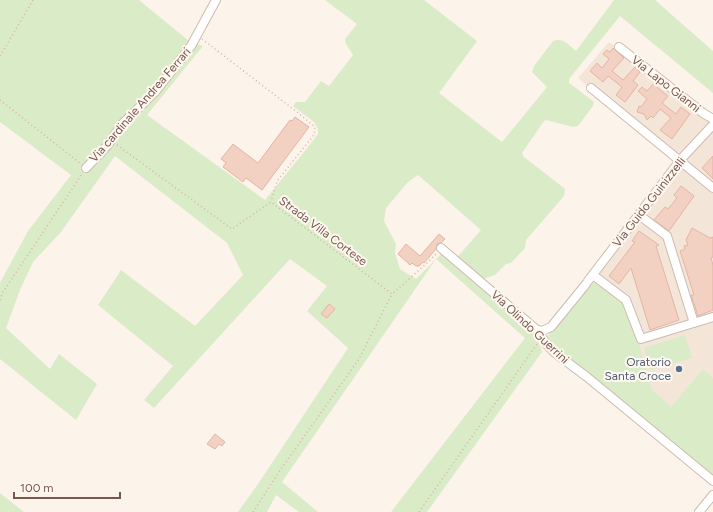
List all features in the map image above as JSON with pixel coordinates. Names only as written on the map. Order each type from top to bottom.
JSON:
[{"type":"street","name":"Via cardinale Andrea Ferrari","points":[[86,168],[104,150],[122,124],[154,92],[191,46],[216,0]]},
{"type":"street","name":"Via Lapo Gianni","points":[[619,47],[703,113],[713,119]]},
{"type":"street","points":[[591,88],[713,188]]},
{"type":"street","name":"Via Guido Guinizzelli","points":[[539,334],[551,327],[680,161],[713,125]]},
{"type":"street","points":[[639,215],[667,236],[694,323]]},
{"type":"street","name":"Via Olindo Guerrini","points":[[441,248],[539,334],[555,353],[587,377],[713,481]]},
{"type":"street","points":[[589,280],[626,300],[639,337],[642,339],[713,317]]},
{"type":"street","points":[[699,512],[713,495]]},
{"type":"path","points":[[0,56],[33,0]]},
{"type":"path","points":[[197,36],[297,112],[315,128],[314,135],[277,181],[271,202]]},
{"type":"path","points":[[0,100],[86,168],[3,292],[0,300]]},
{"type":"path","name":"Strada Villa Cortese","points":[[111,140],[232,229],[271,202],[392,294]]},
{"type":"path","points":[[254,512],[281,469],[359,359],[392,294],[426,264],[441,248]]},
{"type":"path","points":[[419,512],[539,334]]},
{"type":"shaded area","points":[[609,42],[709,120],[713,120],[713,443],[652,393],[593,275],[680,161],[675,159],[578,78]]},
{"type":"green space","points":[[0,0],[139,0],[189,41],[203,46],[147,115],[265,200],[318,134],[318,129],[314,122],[293,106],[296,102],[305,102],[321,81],[329,86],[353,55],[346,44],[345,39],[357,24],[325,0],[424,0],[477,41],[439,93],[502,142],[547,87],[532,72],[534,66],[553,41],[563,41],[576,51],[614,0],[655,0],[713,51],[713,93],[620,16],[569,79],[569,83],[594,102],[593,106],[578,126],[573,127],[546,120],[544,121],[522,153],[524,157],[564,188],[564,196],[526,240],[525,248],[511,263],[506,264],[495,275],[477,281],[536,334],[542,352],[427,512],[391,512],[525,338],[436,259],[282,482],[318,512],[299,512],[276,495],[267,512],[238,512],[348,348],[307,311],[327,286],[290,259],[154,408],[144,400],[173,366],[98,305],[121,270],[195,326],[243,275],[227,243],[115,156],[61,232],[33,262],[20,290],[6,328],[50,369],[59,354],[97,384],[76,420],[0,359],[0,283],[28,231],[71,175],[0,122]],"holes":[[[418,175],[481,230],[453,262],[442,253],[416,279],[400,269],[395,253],[396,244],[384,221],[386,208],[408,182]]]},
{"type":"green space","points":[[594,282],[598,282],[627,304],[630,310],[652,390],[671,407],[703,369],[713,378],[713,479],[552,348],[545,339],[588,286]]},
{"type":"green space","points":[[685,335],[692,358],[651,370],[644,348]]},
{"type":"green space","points":[[0,493],[24,512],[0,512]]},
{"type":"building","points":[[613,48],[624,58],[612,71],[623,80],[635,67],[640,72],[633,81],[638,85],[625,102],[616,95],[622,87],[608,76],[603,82],[590,71],[597,63],[602,68],[609,59],[603,54],[607,50],[610,52]]},
{"type":"building","points":[[653,84],[668,96],[662,103],[676,114],[681,107],[690,114],[672,139],[660,130],[671,118],[660,109],[653,118],[651,116],[647,120],[644,114],[637,112],[639,106],[641,107],[647,99],[638,91],[642,87],[647,91]]},
{"type":"building","points":[[295,117],[309,127],[262,190],[246,178],[243,182],[223,167],[226,163],[221,159],[233,144],[258,163],[290,120],[292,121]]},
{"type":"building","points":[[713,156],[713,179],[702,168]]},
{"type":"building","points":[[681,186],[694,196],[669,231],[654,220],[665,207],[668,209],[677,198],[674,195]]},
{"type":"building","points":[[692,228],[710,238],[713,237],[713,257],[711,258],[713,265],[713,310],[698,316],[691,295],[694,295],[680,251],[685,249],[684,246],[688,245],[686,240]]},
{"type":"building","points":[[639,231],[659,245],[656,246],[679,320],[650,330],[631,268],[619,284],[609,276],[635,242],[632,241]]},
{"type":"building","points":[[439,234],[445,239],[441,243],[437,244],[436,249],[424,263],[423,262],[419,266],[412,263],[410,265],[398,254],[406,244],[420,256]]},
{"type":"building","points":[[329,304],[335,309],[327,318],[321,314]]},
{"type":"building","points":[[215,434],[225,442],[222,446],[219,444],[215,449],[207,444]]},
{"type":"place","name":"Oratorio Santa Croce","points":[[679,369]]}]
